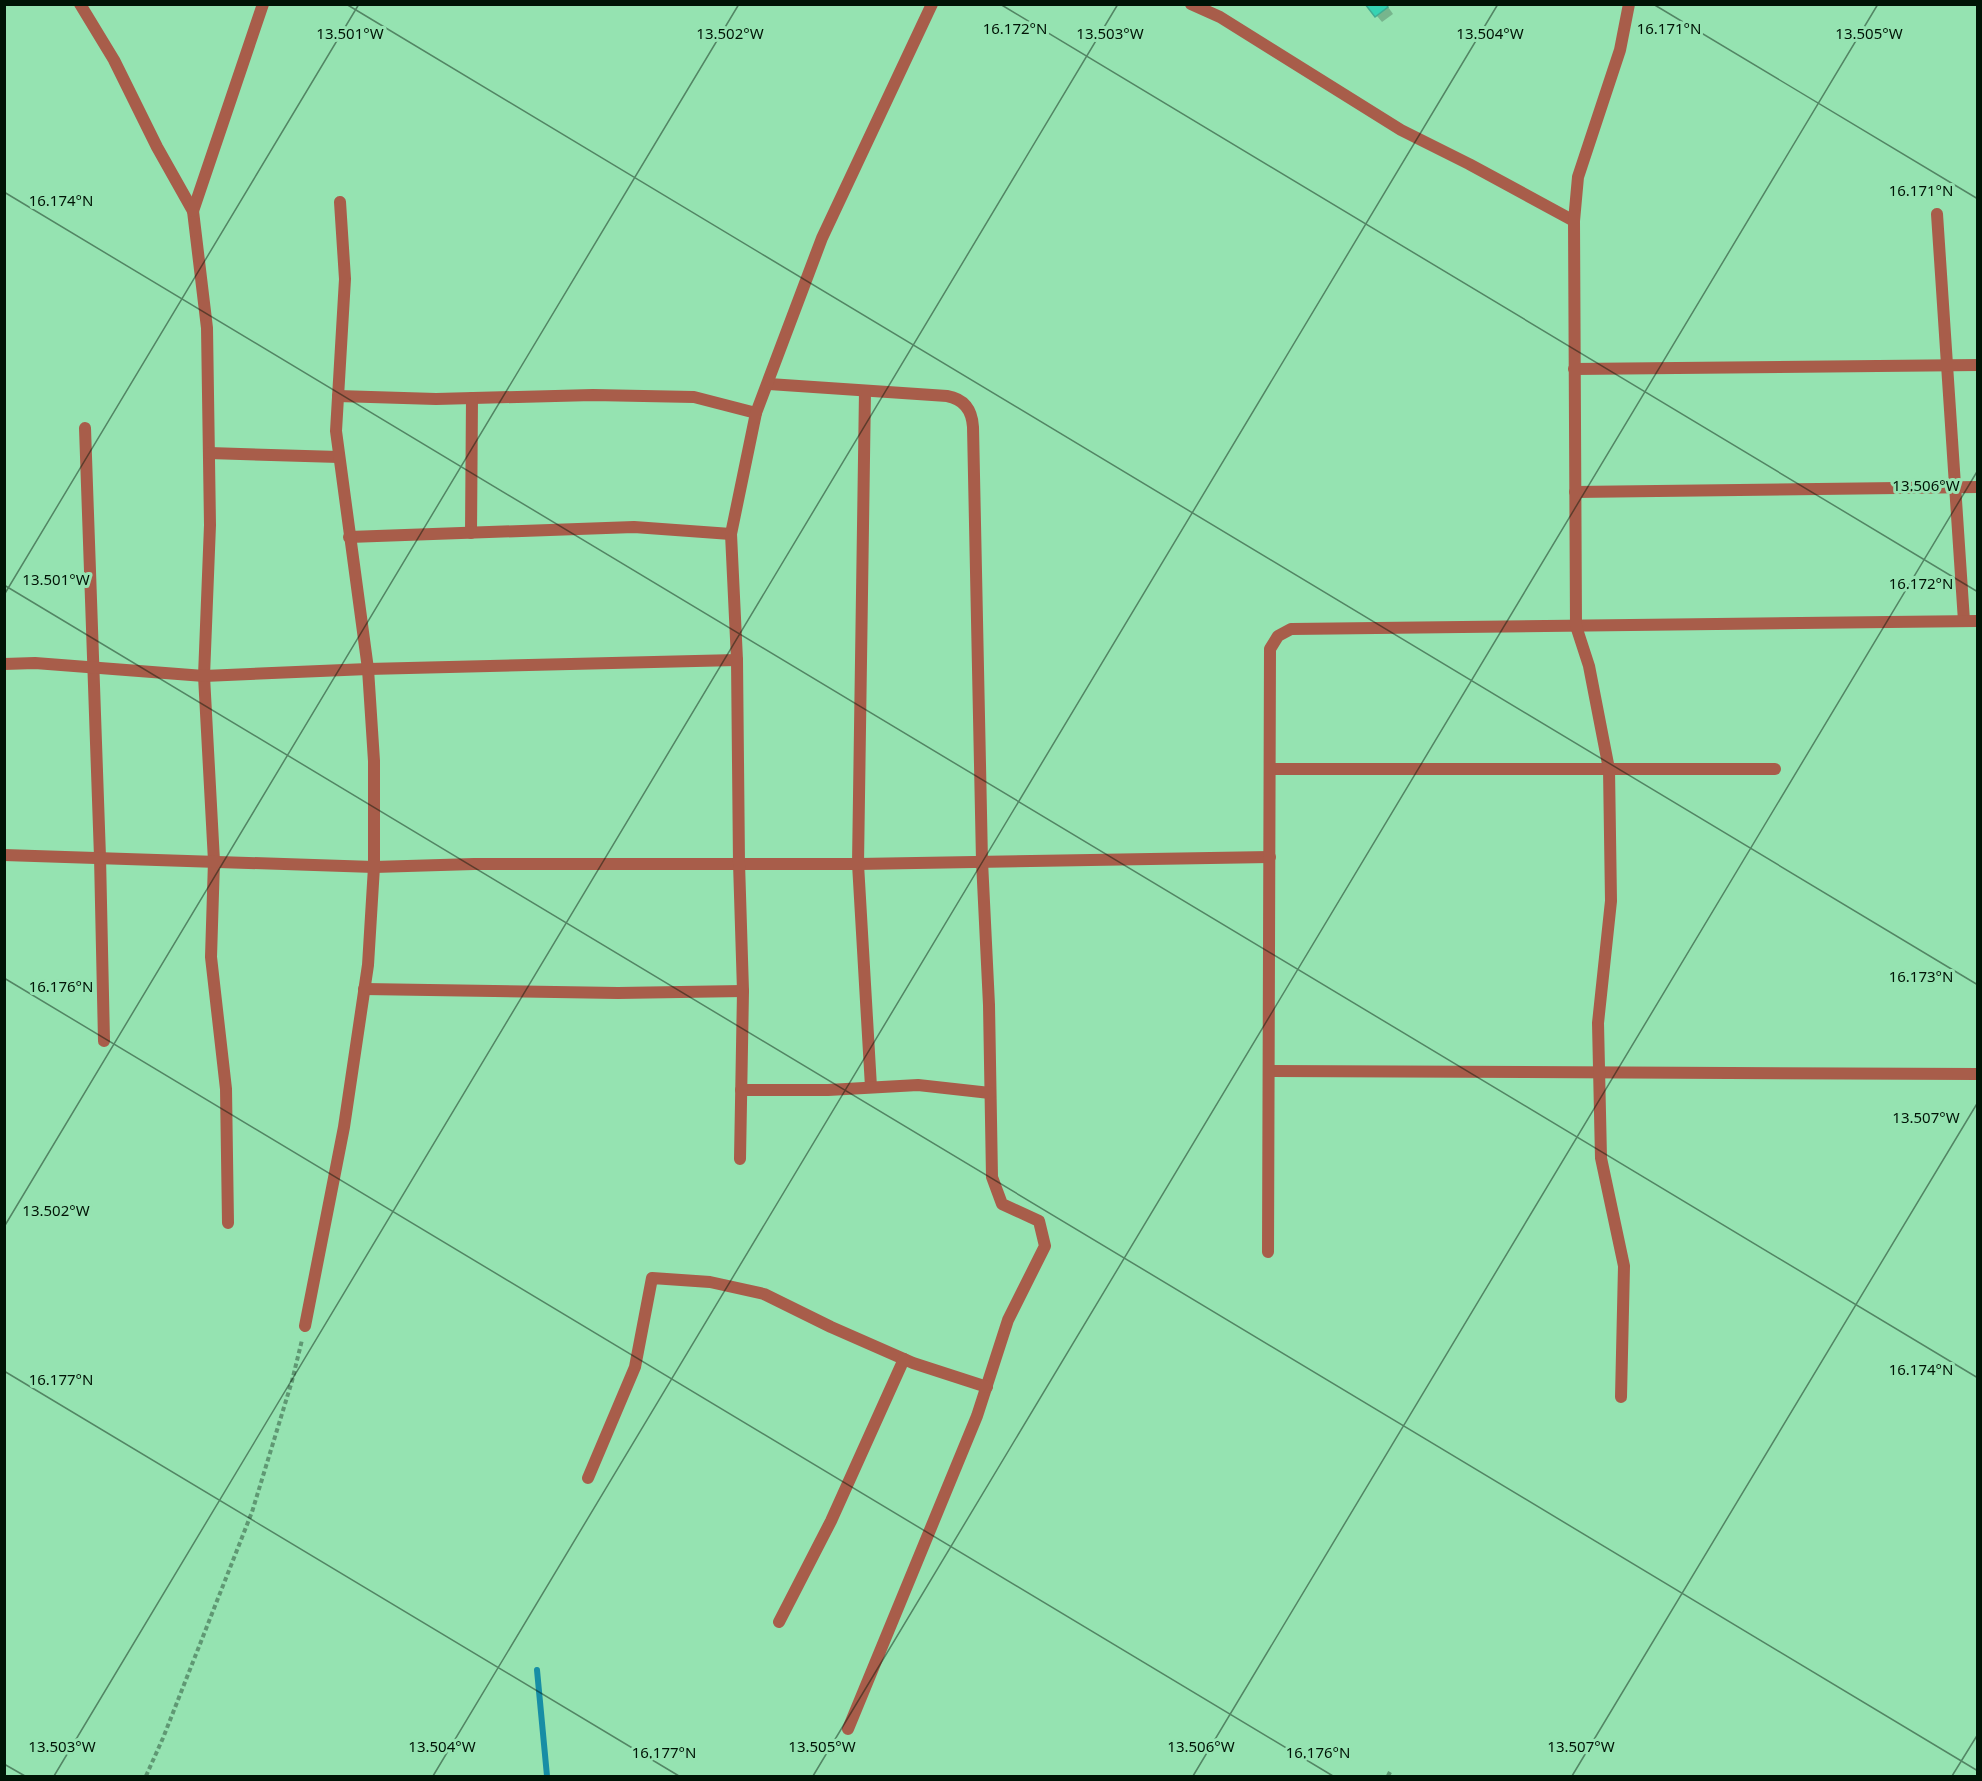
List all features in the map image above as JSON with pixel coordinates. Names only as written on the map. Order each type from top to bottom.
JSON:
[{"type":"street","points":[[80,4],[114,60],[157,147],[193,211],[207,328],[210,525],[204,676],[214,861],[211,957],[226,1089],[228,1223]]},
{"type":"street","points":[[193,211],[263,4]]},
{"type":"street","points":[[740,1160],[743,991],[737,660],[731,534],[756,413],[769,384],[822,238],[932,4]]},
{"type":"street","points":[[1191,4],[1220,17],[1401,130],[1574,221]]},
{"type":"street","points":[[1621,1397],[1624,1266],[1601,1158],[1598,1023],[1611,901],[1609,769],[1589,666],[1576,626],[1574,221],[1578,177],[1620,50],[1629,4]]},
{"type":"street","points":[[305,1326],[344,1126],[368,965],[374,867],[374,761],[368,669],[336,431],[345,279],[340,202]]},
{"type":"street","points":[[1937,214],[1964,621]]},
{"type":"street","points":[[1574,369],[1977,365]]},
{"type":"street","points":[[769,384],[955,398],[962,401],[971,414],[974,451],[982,861],[989,1005],[992,1177],[1002,1204],[1039,1221],[1045,1246],[1008,1320],[977,1416],[848,1730]]},
{"type":"street","points":[[865,391],[858,864],[871,1088]]},
{"type":"street","points":[[338,396],[694,397],[756,413]]},
{"type":"street","points":[[471,532],[472,398]]},
{"type":"street","points":[[85,428],[104,1041]]},
{"type":"street","points":[[209,453],[339,457]]},
{"type":"street","points":[[1575,492],[1977,487]]},
{"type":"street","points":[[349,537],[634,526],[731,534]]},
{"type":"street","points":[[1268,1252],[1270,649],[1273,642],[1284,631],[1292,629],[1977,621]]},
{"type":"street","points":[[4,664],[35,663],[204,676],[368,669],[737,660]]},
{"type":"street","points":[[1270,769],[1775,769]]},
{"type":"street","points":[[4,855],[374,867],[474,864],[858,864],[1270,857]]},
{"type":"street","points":[[364,989],[618,993],[743,991]]},
{"type":"street","points":[[1269,1071],[1977,1074]]},
{"type":"street","points":[[741,1090],[918,1085],[990,1093]]},
{"type":"street","points":[[588,1478],[635,1367],[652,1278],[710,1282],[764,1294],[904,1359],[987,1387]]},
{"type":"street","points":[[779,1622],[831,1521],[904,1359]]},
{"type":"path","points":[[146,1776],[252,1512],[292,1381],[305,1326]]},
{"type":"building","points":[[1365,4],[1386,4],[1388,7],[1375,17]]},
{"type":"waterway","points":[[537,1670],[547,1776]]}]
